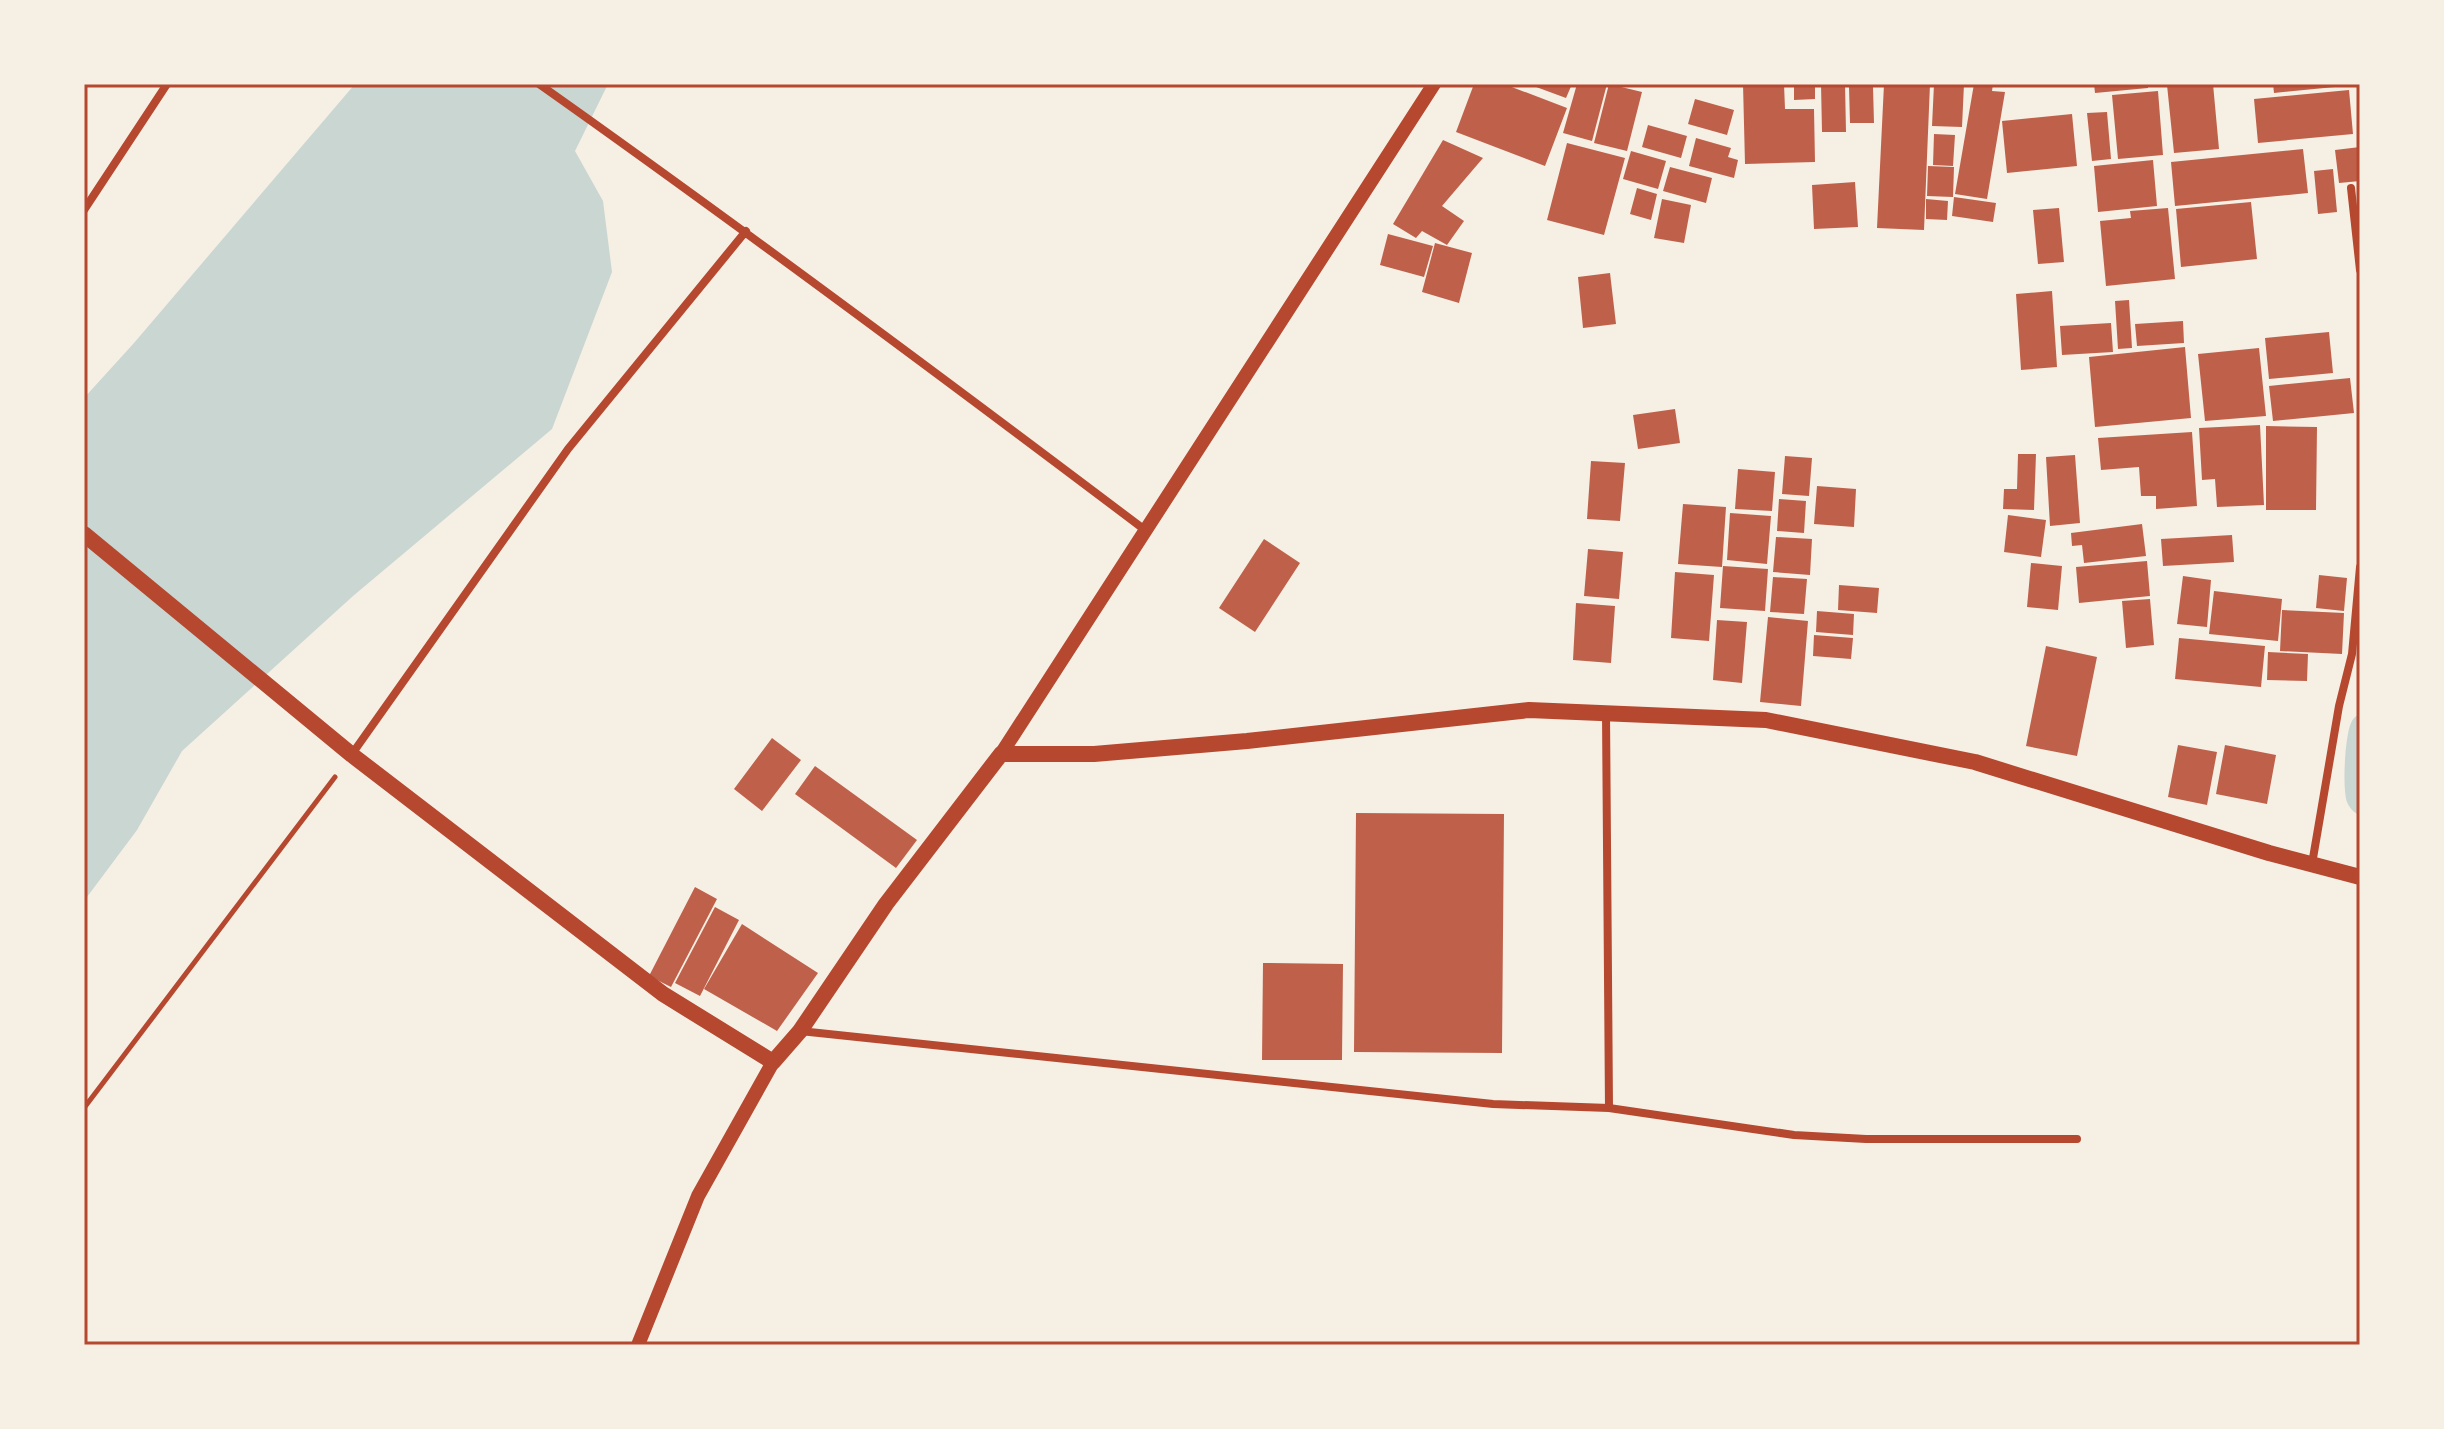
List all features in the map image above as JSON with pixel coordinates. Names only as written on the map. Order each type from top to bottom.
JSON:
[{"type":"main road","points":[[84,534],[352,755],[663,994],[773,1062],[800,1031],[886,904],[1001,754],[1094,754],[1529,710],[1766,720],[1975,762],[2360,877]]},
{"type":"street","points":[[84,210],[167,84]]},
{"type":"street","points":[[539,84],[746,231],[1145,530]]},
{"type":"street","points":[[1001,754],[1434,84]]},
{"type":"street","points":[[2351,188],[2360,270]]},
{"type":"street","points":[[352,755],[568,449],[746,231]]},
{"type":"street","points":[[2312,864],[2339,706],[2352,654],[2360,567]]},
{"type":"street","points":[[1606,713],[1609,1108]]},
{"type":"street","points":[[800,1031],[1493,1104],[1609,1108],[1794,1135],[1866,1139],[2077,1139]]},
{"type":"street","points":[[638,1345],[698,1196],[773,1062]]},
{"type":"path","points":[[84,1108],[352,755]]},
{"type":"shaded area","points":[[355,84],[608,84],[575,151],[603,201],[612,272],[552,429],[353,596],[182,751],[137,830],[84,901],[84,398]]},
{"type":"shaded area","points":[[2360,714],[2360,816],[2347,802],[2344,774],[2349,730],[2353,719]]},
{"type":"building","points":[[1474,84],[1504,84],[1567,108],[1545,166],[1456,132]]},
{"type":"building","points":[[1528,84],[1572,84],[1566,98]]},
{"type":"building","points":[[1577,84],[1607,84],[1592,141],[1563,133]]},
{"type":"building","points":[[1609,84],[1642,92],[1627,151],[1594,143]]},
{"type":"building","points":[[1743,84],[1784,84],[1785,109],[1814,109],[1815,162],[1745,164]]},
{"type":"building","points":[[1794,84],[1815,84],[1815,99],[1794,100]]},
{"type":"building","points":[[1821,84],[1845,84],[1846,132],[1822,132]]},
{"type":"building","points":[[1884,84],[1930,84],[1924,230],[1877,228]]},
{"type":"building","points":[[1934,84],[1964,84],[1962,127],[1932,126]]},
{"type":"building","points":[[1974,84],[1993,84],[1992,91],[2005,92],[1987,199],[1955,194]]},
{"type":"building","points":[[2094,84],[2148,84],[2148,88],[2095,93]]},
{"type":"building","points":[[2213,84],[2219,149],[2174,153],[2167,85]]},
{"type":"building","points":[[2273,84],[2345,84],[2345,86],[2274,93]]},
{"type":"building","points":[[1849,87],[1873,87],[1874,123],[1850,123]]},
{"type":"building","points":[[2349,90],[2353,134],[2258,143],[2254,99]]},
{"type":"building","points":[[2158,91],[2163,155],[2118,159],[2112,95]]},
{"type":"building","points":[[1695,99],[1734,110],[1727,135],[1688,124]]},
{"type":"building","points":[[2107,112],[2111,159],[2092,161],[2087,113]]},
{"type":"building","points":[[2072,114],[2077,166],[2007,173],[2002,121]]},
{"type":"building","points":[[1648,125],[1687,136],[1681,158],[1642,147]]},
{"type":"building","points":[[1934,134],[1955,135],[1953,166],[1933,165]]},
{"type":"building","points":[[1696,138],[1731,148],[1728,157],[1738,160],[1734,178],[1689,166]]},
{"type":"building","points":[[1443,140],[1483,158],[1442,206],[1464,221],[1447,245],[1422,231],[1416,238],[1393,224]]},
{"type":"building","points":[[1567,143],[1625,158],[1604,235],[1547,220]]},
{"type":"building","points":[[2360,147],[2360,181],[2339,183],[2335,150]]},
{"type":"building","points":[[2303,149],[2308,193],[2175,206],[2171,162]]},
{"type":"building","points":[[1631,151],[1666,161],[1658,189],[1623,179]]},
{"type":"building","points":[[2153,160],[2157,206],[2098,212],[2094,166]]},
{"type":"building","points":[[1928,166],[1954,167],[1953,197],[1927,196]]},
{"type":"building","points":[[1670,167],[1712,178],[1706,203],[1663,191]]},
{"type":"building","points":[[2333,169],[2337,212],[2318,214],[2314,171]]},
{"type":"building","points":[[1855,182],[1858,227],[1814,229],[1812,185]]},
{"type":"building","points":[[1637,188],[1657,194],[1651,220],[1630,214]]},
{"type":"building","points":[[1954,197],[1996,203],[1993,222],[1952,216]]},
{"type":"building","points":[[1662,199],[1691,205],[1684,243],[1654,238]]},
{"type":"building","points":[[1926,199],[1948,201],[1947,220],[1926,219]]},
{"type":"building","points":[[2251,202],[2257,259],[2181,267],[2176,209]]},
{"type":"building","points":[[2059,208],[2064,262],[2038,264],[2033,210]]},
{"type":"building","points":[[2168,208],[2175,279],[2106,286],[2100,221],[2131,218],[2130,211]]},
{"type":"building","points":[[1388,234],[1433,246],[1424,277],[1380,265]]},
{"type":"building","points":[[1435,243],[1472,253],[1459,303],[1422,292]]},
{"type":"building","points":[[1610,273],[1616,324],[1583,328],[1578,277]]},
{"type":"building","points":[[2052,291],[2057,367],[2021,370],[2016,294]]},
{"type":"building","points":[[2129,300],[2132,348],[2118,349],[2115,301]]},
{"type":"building","points":[[2183,321],[2184,343],[2137,346],[2135,324]]},
{"type":"building","points":[[2111,323],[2113,352],[2062,355],[2060,326]]},
{"type":"building","points":[[2329,332],[2333,373],[2269,379],[2265,338]]},
{"type":"building","points":[[2185,347],[2191,418],[2095,427],[2089,357]]},
{"type":"building","points":[[2259,348],[2266,416],[2205,421],[2198,354]]},
{"type":"building","points":[[2350,378],[2354,413],[2273,421],[2269,386]]},
{"type":"building","points":[[1675,409],[1680,443],[1638,449],[1633,415]]},
{"type":"building","points":[[2260,425],[2264,505],[2217,507],[2215,479],[2202,480],[2199,428]]},
{"type":"building","points":[[2266,426],[2317,427],[2316,510],[2266,510]]},
{"type":"building","points":[[2192,432],[2197,506],[2156,509],[2156,496],[2141,496],[2139,467],[2101,470],[2098,438]]},
{"type":"building","points":[[2018,454],[2036,454],[2034,510],[2003,509],[2004,489],[2017,489]]},
{"type":"building","points":[[2075,455],[2080,523],[2050,526],[2046,457]]},
{"type":"building","points":[[1785,456],[1812,458],[1809,496],[1782,494]]},
{"type":"building","points":[[1591,461],[1625,463],[1620,521],[1587,519]]},
{"type":"building","points":[[1738,469],[1775,472],[1772,511],[1735,509]]},
{"type":"building","points":[[1817,486],[1856,489],[1854,527],[1814,524]]},
{"type":"building","points":[[1779,499],[1806,501],[1804,533],[1777,531]]},
{"type":"building","points":[[1683,504],[1726,507],[1722,567],[1678,564]]},
{"type":"building","points":[[1730,513],[1771,516],[1767,564],[1727,560]]},
{"type":"building","points":[[2008,515],[2046,520],[2041,557],[2004,552]]},
{"type":"building","points":[[2142,524],[2146,556],[2084,563],[2082,545],[2072,546],[2071,533]]},
{"type":"building","points":[[2232,535],[2234,562],[2163,566],[2161,539]]},
{"type":"building","points":[[1776,537],[1812,539],[1810,575],[1773,572]]},
{"type":"building","points":[[1264,539],[1300,563],[1255,632],[1219,608]]},
{"type":"building","points":[[1588,549],[1623,552],[1619,599],[1584,596]]},
{"type":"building","points":[[2147,561],[2150,596],[2079,603],[2076,567]]},
{"type":"building","points":[[2031,563],[2062,566],[2058,610],[2027,607]]},
{"type":"building","points":[[1723,566],[1768,569],[1765,611],[1720,608]]},
{"type":"building","points":[[1675,572],[1714,575],[1709,641],[1671,638]]},
{"type":"building","points":[[2319,575],[2347,578],[2344,611],[2316,608]]},
{"type":"building","points":[[2183,576],[2211,580],[2207,627],[2177,624]]},
{"type":"building","points":[[1773,577],[1807,579],[1804,614],[1770,612]]},
{"type":"building","points":[[1839,585],[1879,588],[1877,613],[1838,610]]},
{"type":"building","points":[[2214,591],[2282,599],[2278,641],[2209,634]]},
{"type":"building","points":[[2150,599],[2154,645],[2126,648],[2122,601]]},
{"type":"building","points":[[1576,603],[1615,606],[1611,663],[1573,660]]},
{"type":"building","points":[[2282,610],[2344,613],[2342,654],[2280,651]]},
{"type":"building","points":[[1817,611],[1854,614],[1853,635],[1816,632]]},
{"type":"building","points":[[1768,617],[1808,621],[1801,706],[1760,702]]},
{"type":"building","points":[[1717,620],[1747,622],[1742,683],[1713,680]]},
{"type":"building","points":[[1814,635],[1853,638],[1851,659],[1813,656]]},
{"type":"building","points":[[2179,638],[2265,646],[2261,687],[2175,679]]},
{"type":"building","points":[[2046,646],[2097,657],[2077,756],[2026,746]]},
{"type":"building","points":[[2268,652],[2308,654],[2307,681],[2267,680]]},
{"type":"building","points":[[772,738],[801,760],[762,811],[734,789]]},
{"type":"building","points":[[2178,745],[2217,752],[2207,805],[2168,797]]},
{"type":"building","points":[[2225,745],[2276,755],[2267,804],[2216,794]]},
{"type":"building","points":[[815,766],[917,840],[896,868],[795,794]]},
{"type":"building","points":[[1356,813],[1504,814],[1502,1053],[1354,1052]]},
{"type":"building","points":[[695,887],[717,899],[671,987],[649,976]]},
{"type":"building","points":[[715,907],[739,920],[700,996],[675,983]]},
{"type":"building","points":[[742,924],[818,973],[777,1031],[704,989]]},
{"type":"building","points":[[1263,963],[1343,964],[1342,1060],[1262,1060]]}]
